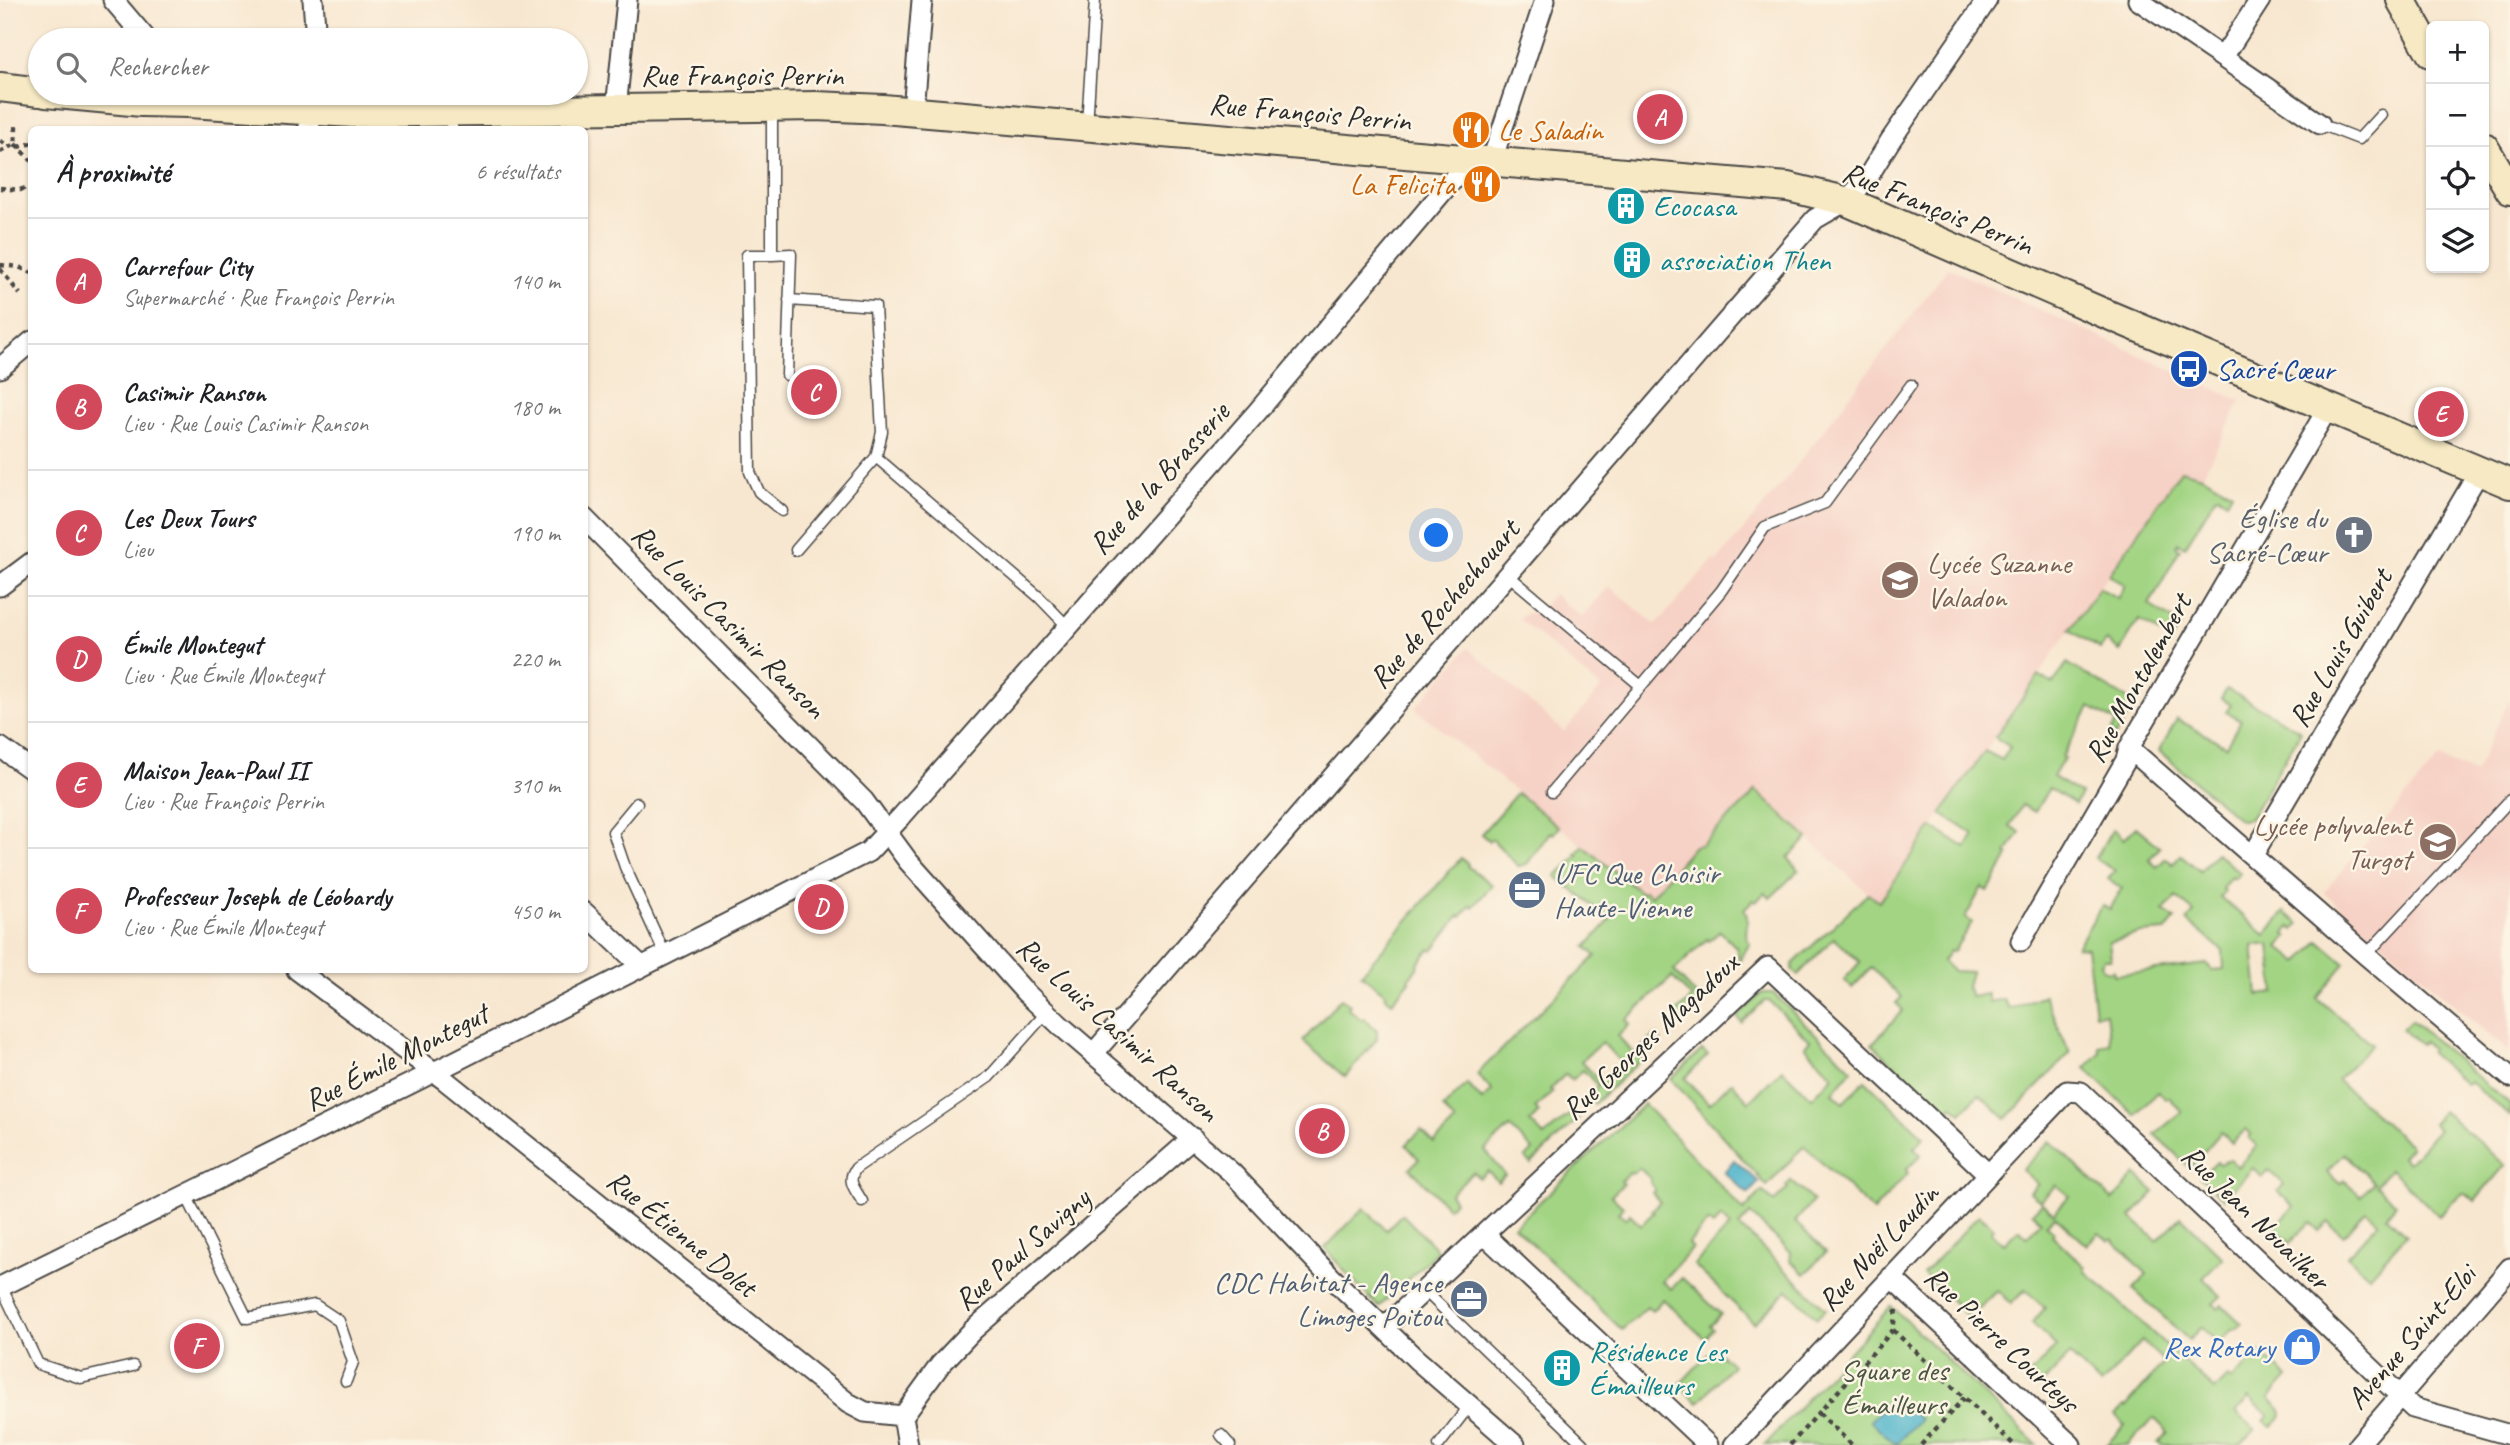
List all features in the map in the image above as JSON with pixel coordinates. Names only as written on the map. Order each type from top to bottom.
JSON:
[{"type":"main road","points":[[2401,0],[2426,44]]},
{"type":"main road","points":[[0,87],[28,90]]},
{"type":"main road","name":"Rue François Perrin","points":[[254,105],[450,121],[616,109],[816,106],[913,111],[1788,187],[1846,201],[2510,484]]},
{"type":"main road","points":[[2489,155],[2510,190]]},
{"type":"street","points":[[113,0],[137,28]]},
{"type":"street","points":[[313,0],[315,28]]},
{"type":"street","points":[[616,109],[627,0]]},
{"type":"street","points":[[913,111],[922,0]]},
{"type":"street","points":[[1481,160],[1545,0]]},
{"type":"street","name":"Rue de Rochechouart","points":[[1093,1055],[1815,219],[1846,201],[1866,180],[1987,0]]},
{"type":"street","points":[[2138,0],[2320,124]]},
{"type":"street","points":[[2223,57],[2260,0]]},
{"type":"street","name":"Rue de la Brasserie","points":[[887,832],[1481,160]]},
{"type":"street","points":[[0,368],[28,344]]},
{"type":"street","name":"Rue Montalembert","points":[[2021,940],[2126,760],[2129,748],[2328,408]]},
{"type":"street","name":"Rue Louis Guibert","points":[[2253,855],[2479,471]]},
{"type":"street","name":"Rue Louis Casimir Ranson","points":[[588,521],[864,801],[916,870],[991,955],[1047,1012],[1240,1181],[1331,1277],[1416,1359],[1515,1445]]},
{"type":"street","points":[[0,586],[28,565]]},
{"type":"street","points":[[0,747],[28,767]]},
{"type":"street","points":[[2129,748],[2510,1077]]},
{"type":"street","name":"Rue Émile Montegut","points":[[0,1286],[435,1072],[868,852],[887,832]]},
{"type":"street","points":[[588,916],[641,966]]},
{"type":"street","name":"Rue Georges Magadoux","points":[[1385,1327],[1768,967],[1987,1173]]},
{"type":"street","name":"Rue Étienne Dolet","points":[[301,973],[435,1072],[848,1403],[865,1412],[903,1416]]},
{"type":"street","name":"Rue Noël Laudin","points":[[1734,1445],[2067,1091]]},
{"type":"street","name":"Rue Jean Nouailher","points":[[2067,1091],[2081,1091],[2413,1408],[2510,1435]]},
{"type":"street","name":"Rue Paul Savigny","points":[[903,1416],[940,1365],[973,1330],[1193,1138]]},
{"type":"street","points":[[1484,1234],[1708,1445]]},
{"type":"street","name":"Avenue Saint-Eloi","points":[[2358,1445],[2510,1268]]},
{"type":"street","name":"Rue Pierre Courteys","points":[[1891,1277],[2071,1445]]},
{"type":"street","points":[[903,1416],[908,1445]]},
{"type":"lane","points":[[1087,126],[1095,0]]},
{"type":"lane","points":[[772,106],[772,255]]},
{"type":"lane","points":[[2320,124],[2359,139],[2381,115]]},
{"type":"lane","points":[[782,512],[759,492],[750,472],[747,255],[791,254],[787,375]]},
{"type":"lane","points":[[789,300],[875,306],[882,432],[876,457],[796,550]]},
{"type":"lane","points":[[1552,792],[1721,591],[1765,527],[1825,503],[1911,385]]},
{"type":"lane","points":[[876,457],[1039,597],[1067,626]]},
{"type":"lane","points":[[1508,575],[1641,686]]},
{"type":"lane","points":[[2366,955],[2510,800]]},
{"type":"lane","points":[[638,803],[613,832],[625,867],[665,954]]},
{"type":"lane","points":[[862,1202],[850,1181],[856,1168],[989,1077],[1047,1012]]},
{"type":"lane","points":[[186,1195],[247,1318],[315,1305],[339,1321],[353,1362],[346,1381]]},
{"type":"lane","points":[[0,1286],[37,1364],[81,1378],[133,1366]]},
{"type":"lane","points":[[1424,1290],[1583,1444]]},
{"type":"lane","points":[[1439,1445],[1470,1405]]},
{"type":"lane","points":[[1220,1435],[1230,1445]]},
{"type":"path","points":[[14,146],[16,126]]},
{"type":"path","points":[[0,141],[14,146],[28,158]]},
{"type":"path","points":[[0,152],[28,144]]},
{"type":"path","points":[[0,188],[20,190],[28,187]]},
{"type":"path","points":[[0,267],[19,267],[28,271]]},
{"type":"path","points":[[0,267],[20,294]]},
{"type":"path","points":[[1790,1445],[1893,1330],[1896,1309]]},
{"type":"path","points":[[1893,1330],[2014,1445]]},
{"type":"path","points":[[1921,1445],[1964,1398]]},
{"type":"path","points":[[1819,1413],[1852,1445]]},
{"type":"shaded area","name":"Lycée Suzanne Valadon","points":[[1948,268],[2241,401],[2202,476],[2181,471],[1879,903],[1755,790],[1701,845],[1694,846],[1651,896],[1641,894],[1415,708],[1468,648],[1564,732],[1601,688],[1519,619],[1527,613],[1539,611],[1553,594],[1582,617],[1609,586],[1656,625],[1714,559],[1717,562],[1794,469]]},
{"type":"shaded area","name":"Lycée polyvalent Turgot","points":[[2510,697],[2510,1053],[2324,892],[2439,758],[2475,773]]},
{"type":"green space","points":[[2181,470],[2202,476],[2232,492],[2227,501],[2217,495],[2185,547],[2178,543],[2176,546],[2180,549],[2149,605],[2181,625],[2172,640],[2139,620],[2120,651],[2106,641],[2100,649],[2070,630],[2099,588],[2118,598],[2125,585],[2109,575]]},
{"type":"green space","points":[[2067,663],[2135,704],[2116,735],[2111,732],[2116,722],[2090,707],[2053,777],[2081,794],[2075,804],[2049,788],[2035,812],[2022,805],[2010,826],[2020,832],[2007,853],[2009,855],[1988,891],[1982,887],[1965,918],[1972,922],[1953,952],[1950,951],[1943,961],[1953,971],[1971,972],[1967,986],[1971,997],[1987,994],[1989,1002],[2003,999],[2009,1009],[2044,995],[2070,1053],[2006,1119],[1979,1094],[1961,1113],[1952,1105],[1945,1113],[1872,1044],[1903,1010],[1896,1003],[1902,997],[1871,968],[1852,988],[1844,980],[1860,962],[1834,938],[1798,975],[1792,970],[1793,964],[1868,893],[1879,902],[1932,827],[1966,848],[1974,834],[1941,814],[1985,751],[2002,760],[2010,747],[1995,737],[2039,675],[2053,684]]},
{"type":"green space","points":[[2227,689],[2301,731],[2250,819],[2240,820],[2159,751],[2177,719],[2226,746],[2241,720],[2226,712],[2231,705],[2221,699]]},
{"type":"green space","points":[[1755,790],[1808,838],[1788,858],[1799,870],[1770,898],[1765,892],[1756,902],[1753,900],[1744,909],[1747,918],[1746,935],[1750,944],[1740,963],[1736,947],[1720,931],[1709,941],[1707,939],[1674,971],[1702,1002],[1681,1022],[1674,1015],[1692,998],[1672,977],[1626,1020],[1630,1024],[1618,1036],[1634,1054],[1656,1035],[1661,1041],[1594,1104],[1588,1096],[1598,1086],[1583,1070],[1572,1080],[1566,1074],[1550,1089],[1553,1092],[1535,1108],[1539,1113],[1530,1122],[1544,1136],[1573,1112],[1579,1118],[1531,1164],[1525,1158],[1533,1150],[1510,1127],[1485,1150],[1505,1175],[1498,1182],[1488,1171],[1479,1178],[1473,1172],[1450,1194],[1455,1201],[1448,1208],[1410,1168],[1419,1159],[1406,1145],[1421,1130],[1434,1143],[1455,1122],[1443,1108],[1467,1084],[1482,1100],[1492,1091],[1477,1074],[1596,956],[1586,947],[1610,920],[1556,876],[1578,855],[1576,854],[1583,846],[1641,893],[1644,891],[1651,896],[1694,846],[1701,845]],"holes":[[[1602,1042],[1623,1065],[1601,1082],[1581,1061]]]},
{"type":"green space","points":[[1517,793],[1559,827],[1553,834],[1550,832],[1527,864],[1519,867],[1492,839],[1489,841],[1481,834]]},
{"type":"green space","points":[[2136,827],[2160,847],[2149,860],[2157,867],[2166,858],[2173,864],[2181,855],[2200,871],[2216,853],[2240,873],[2235,879],[2231,877],[2222,888],[2225,892],[2220,897],[2265,935],[2285,912],[2299,924],[2294,930],[2290,927],[2285,934],[2288,937],[2279,947],[2299,963],[2319,941],[2345,963],[2317,998],[2372,1044],[2337,1080],[2411,1146],[2402,1157],[2408,1163],[2438,1130],[2432,1123],[2443,1111],[2505,1165],[2475,1201],[2461,1193],[2439,1216],[2390,1169],[2376,1185],[2396,1204],[2386,1216],[2406,1235],[2369,1276],[2347,1256],[2379,1222],[2366,1211],[2343,1235],[2328,1222],[2319,1231],[2310,1222],[2290,1243],[2274,1228],[2294,1207],[2278,1191],[2284,1184],[2269,1170],[2262,1177],[2253,1168],[2224,1199],[2200,1177],[2217,1161],[2220,1164],[2229,1159],[2238,1167],[2257,1146],[2249,1138],[2251,1134],[2246,1129],[2232,1143],[2221,1132],[2190,1168],[2155,1134],[2182,1112],[2169,1097],[2166,1099],[2158,1092],[2135,1115],[2085,1068],[2100,1053],[2099,1046],[2110,1044],[2106,1013],[2095,1014],[2087,948],[2077,947],[2102,905],[2110,909],[2122,888],[2108,879],[2115,871],[2095,858],[2113,829],[2124,839]],"holes":[[[2176,897],[2194,912],[2187,921],[2223,951],[2224,969],[2212,970],[2207,964],[2114,975],[2113,970],[2103,970],[2101,964],[2104,959],[2111,959],[2109,942],[2141,933],[2165,931],[2175,919],[2163,911]],[[2270,944],[2275,993],[2258,995],[2253,946]],[[2344,1154],[2374,1182],[2361,1196],[2344,1180],[2340,1184],[2327,1172]]]},
{"type":"green space","points":[[1461,858],[1492,885],[1473,907],[1471,905],[1459,916],[1433,950],[1430,949],[1408,979],[1410,981],[1392,1002],[1361,974]]},
{"type":"green space","points":[[1762,993],[1773,993],[1852,1069],[1833,1093],[1843,1103],[1865,1080],[1924,1137],[1914,1148],[1921,1155],[1873,1211],[1804,1146],[1767,1186],[1671,1079],[1702,1050],[1708,1055],[1685,1078],[1709,1104],[1732,1082],[1749,1102],[1782,1069],[1812,1098],[1833,1076],[1805,1046],[1810,1040],[1769,1001],[1764,1001],[1742,1023],[1737,1017]]},
{"type":"green space","points":[[1341,998],[1350,1005],[1348,1008],[1377,1030],[1377,1039],[1345,1077],[1303,1041]]},
{"type":"green space","points":[[2411,1020],[2510,1105],[2510,1116],[2470,1082],[2467,1085],[2430,1053],[2432,1049],[2423,1041],[2420,1044],[2402,1029]]},
{"type":"green space","points":[[1644,1104],[1744,1211],[1762,1191],[1774,1202],[1791,1181],[1813,1201],[1795,1222],[1826,1252],[1805,1274],[1790,1260],[1791,1252],[1750,1214],[1739,1226],[1826,1309],[1817,1318],[1788,1290],[1754,1323],[1694,1265],[1730,1226],[1721,1217],[1713,1226],[1708,1222],[1688,1244],[1692,1248],[1662,1281],[1671,1289],[1682,1278],[1721,1314],[1710,1326],[1713,1329],[1705,1339],[1663,1299],[1652,1311],[1647,1307],[1622,1330],[1514,1226]],"holes":[[[1639,1168],[1651,1179],[1655,1190],[1652,1193],[1660,1202],[1652,1210],[1654,1212],[1641,1225],[1630,1214],[1625,1219],[1618,1213],[1623,1207],[1611,1196],[1623,1184],[1621,1181]]]},
{"type":"green space","points":[[2050,1141],[2113,1200],[2136,1175],[2155,1192],[2131,1217],[2157,1241],[2181,1217],[2223,1258],[2203,1278],[2221,1296],[2213,1304],[2218,1308],[2222,1305],[2242,1324],[2237,1329],[2232,1329],[2219,1343],[2201,1327],[2189,1340],[2133,1289],[2147,1274],[2112,1239],[2109,1241],[2099,1233],[2087,1245],[2055,1216],[2046,1225],[2054,1232],[2052,1235],[2085,1267],[2084,1270],[2215,1390],[2228,1377],[2232,1380],[2259,1352],[2288,1377],[2269,1398],[2281,1410],[2282,1415],[2272,1427],[2264,1421],[2269,1415],[2249,1398],[2236,1412],[2255,1430],[2240,1445],[2161,1445],[2158,1443],[2168,1432],[2154,1418],[2127,1445],[2106,1445],[2125,1425],[2115,1416],[2165,1362],[2142,1341],[2101,1385],[2070,1355],[2041,1385],[2030,1374],[2056,1346],[2032,1323],[2045,1308],[2025,1290],[2011,1304],[1997,1290],[1970,1318],[1923,1274],[1979,1215],[1994,1228],[1991,1232],[2004,1244],[2019,1229],[2027,1237],[2041,1221],[2032,1213],[2042,1203],[2054,1213],[2069,1196],[2056,1185],[2040,1201],[2030,1192],[2038,1184],[2022,1170]]},
{"type":"green space","points":[[1364,1208],[1386,1230],[1402,1214],[1438,1251],[1379,1307],[1325,1248]]},
{"type":"green space","name":"Square des Émailleurs","points":[[1891,1306],[2037,1445],[1765,1445]]},
{"type":"green space","points":[[1714,1348],[1732,1365],[1698,1403],[1679,1385]]},
{"type":"water","points":[[1734,1160],[1759,1182],[1748,1194],[1724,1172]]},
{"type":"water","points":[[1894,1395],[1920,1419],[1896,1444],[1870,1421]]},
{"type":"place","name":"Carrefour City","points":[[1660,117]]},
{"type":"place","name":"Le Saladin","points":[[1471,130]]},
{"type":"place","name":"La Felicita","points":[[1482,184]]},
{"type":"place","name":"Ecocasa","points":[[1626,206]]},
{"type":"place","name":"association Then","points":[[1632,260]]},
{"type":"place","name":"Sacré Cœur","points":[[2189,369]]},
{"type":"place","name":"Les Deux Tours","points":[[814,392]]},
{"type":"place","name":"Maison Jean-Paul II","points":[[2441,414]]},
{"type":"place","name":"Église du Sacré-Cœur","points":[[2354,535]]},
{"type":"place","name":"Lycée Suzanne Valadon","points":[[1900,580]]},
{"type":"place","name":"Lycée polyvalent Turgot","points":[[2438,842]]},
{"type":"place","name":"UFC Que Choisir Haute-Vienne","points":[[1527,890]]},
{"type":"place","name":"Émile Montegut","points":[[821,907]]},
{"type":"place","name":"Casimir Ranson","points":[[1322,1131]]},
{"type":"place","name":"CDC Habitat - Agence Limoges Poitou","points":[[1469,1299]]},
{"type":"place","name":"Professeur Joseph de Léobardy","points":[[197,1346]]},
{"type":"place","name":"Rex Rotary","points":[[2302,1347]]},
{"type":"place","name":"Résidence Les Émailleurs","points":[[1562,1368]]}]
